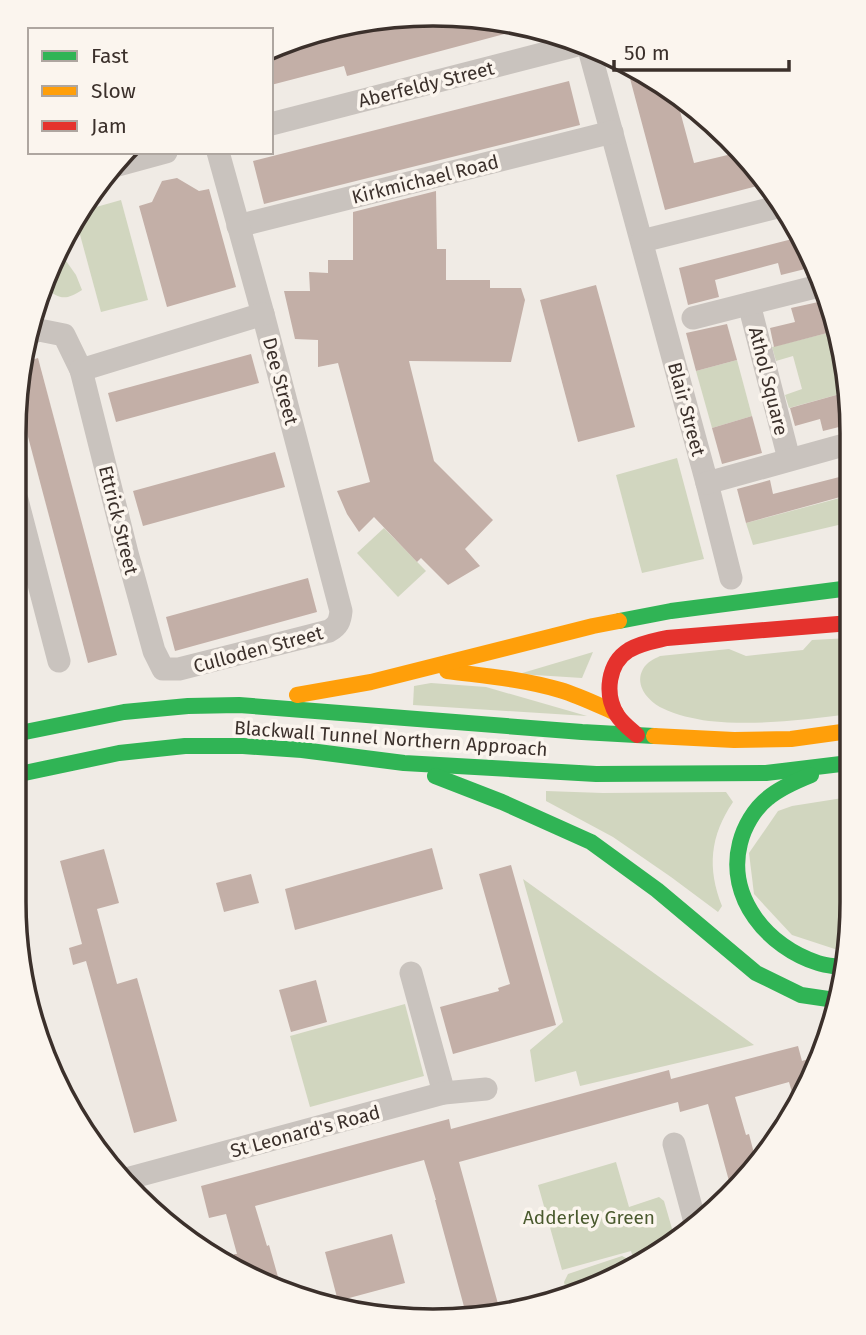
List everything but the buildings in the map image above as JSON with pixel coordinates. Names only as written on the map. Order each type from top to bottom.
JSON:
[{"type":"highway","points":[[239,705],[371,682],[593,626],[671,611],[840,589]]},
{"type":"highway","points":[[637,734],[615,713],[609,687],[612,669],[623,654],[639,644],[667,638],[840,624]]},
{"type":"highway","points":[[427,669],[550,687],[615,713]]},
{"type":"highway","name":"Blackwall Tunnel Northern Approach","points":[[26,732],[124,712],[188,706],[239,705],[582,732],[745,740],[791,739],[840,732]]},
{"type":"highway","name":"Blackwall Tunnel Northern Approach","points":[[26,773],[119,753],[185,747],[243,746],[302,750],[404,763],[622,774],[766,773],[840,765]]},
{"type":"highway","points":[[404,763],[592,842],[657,890],[756,973],[801,995],[828,999]]},
{"type":"highway","points":[[828,767],[764,801],[746,826],[738,847],[736,874],[744,900],[756,922],[772,937],[820,963],[834,966]]},
{"type":"street","name":"Aberfeldy Street","points":[[273,123],[565,48]]},
{"type":"street","name":"Blair Street","points":[[592,58],[709,487],[731,578]]},
{"type":"street","name":"Kirkmichael Road","points":[[238,226],[612,132]]},
{"type":"street","points":[[130,162],[159,154]]},
{"type":"street","name":"Dee Street","points":[[219,154],[341,611]]},
{"type":"street","points":[[642,241],[772,208]]},
{"type":"street","name":"Athol Square","points":[[692,318],[813,288]]},
{"type":"street","name":"Athol Square","points":[[749,304],[789,459]]},
{"type":"street","points":[[81,370],[263,314]]},
{"type":"street","name":"Ettrick Street","points":[[40,330],[64,335],[81,370],[127,553],[154,651],[163,669]]},
{"type":"street","name":"Athol Square","points":[[709,487],[789,459],[840,446]]},
{"type":"street","points":[[26,534],[59,661]]},
{"type":"street","name":"Culloden Street","points":[[163,669],[179,669],[329,631],[338,624],[341,611]]},
{"type":"street","points":[[411,973],[444,1093]]},
{"type":"street","name":"St Leonard's Road","points":[[133,1177],[444,1093],[486,1089]]},
{"type":"street","points":[[674,1144],[693,1215]]},
{"type":"green space","points":[[121,200],[148,300],[101,312],[79,233],[95,207]]},
{"type":"green space","points":[[65,260],[82,290],[67,297],[52,292]]},
{"type":"green space","points":[[827,333],[838,395],[789,408],[785,395],[802,389],[793,356],[776,361],[772,347]]},
{"type":"green space","points":[[737,360],[752,416],[712,428],[696,371]]},
{"type":"green space","points":[[677,458],[704,559],[642,573],[616,475]]},
{"type":"green space","points":[[840,498],[840,525],[753,545],[746,523]]},
{"type":"green space","points":[[384,528],[426,571],[398,597],[357,553]]},
{"type":"green space","points":[[840,639],[840,715],[762,723],[709,721],[662,708],[647,697],[641,687],[643,669],[660,656],[729,649],[746,656],[803,650],[812,640]]},
{"type":"green space","points":[[593,652],[582,678],[519,674]]},
{"type":"green space","points":[[431,683],[486,687],[587,716],[413,705],[414,686]]},
{"type":"green space","points":[[546,791],[726,792],[733,802],[719,827],[713,852],[714,878],[722,906],[718,912],[613,837],[546,801]]},
{"type":"green space","points":[[840,798],[840,902],[837,950],[792,935],[754,894],[749,853],[778,811],[792,806]]},
{"type":"green space","points":[[523,879],[754,1045],[580,1086],[576,1071],[535,1082],[530,1050],[563,1022]]},
{"type":"green space","points":[[405,1004],[424,1076],[310,1107],[290,1036]]},
{"type":"green space","name":"Adderley Green","points":[[616,1162],[629,1207],[659,1197],[664,1201],[673,1231],[632,1256],[631,1251],[562,1270],[538,1185]]},
{"type":"green space","points":[[622,1256],[628,1259],[565,1287],[568,1274]]},
{"type":"traffic: fast","points":[[619,621],[671,611],[840,589]]},
{"type":"traffic: fast","points":[[26,732],[124,712],[188,706],[239,705],[654,736]]},
{"type":"traffic: fast","points":[[26,773],[119,753],[185,746],[302,750],[404,763],[596,774],[766,773],[840,764]]},
{"type":"traffic: fast","points":[[811,775],[778,791],[754,813],[740,843],[737,863],[739,883],[745,901],[768,933],[800,956],[834,966]]},
{"type":"traffic: fast","points":[[435,776],[502,802],[591,842],[657,890],[756,973],[801,995],[828,999]]},
{"type":"traffic: slow","points":[[297,695],[371,682],[619,621]]},
{"type":"traffic: slow","points":[[447,671],[546,686],[616,713]]},
{"type":"traffic: slow","points":[[654,736],[734,740],[791,739],[840,732]]},
{"type":"traffic: jam","points":[[637,735],[617,715],[610,698],[610,680],[616,663],[629,650],[667,638],[840,624]]}]
